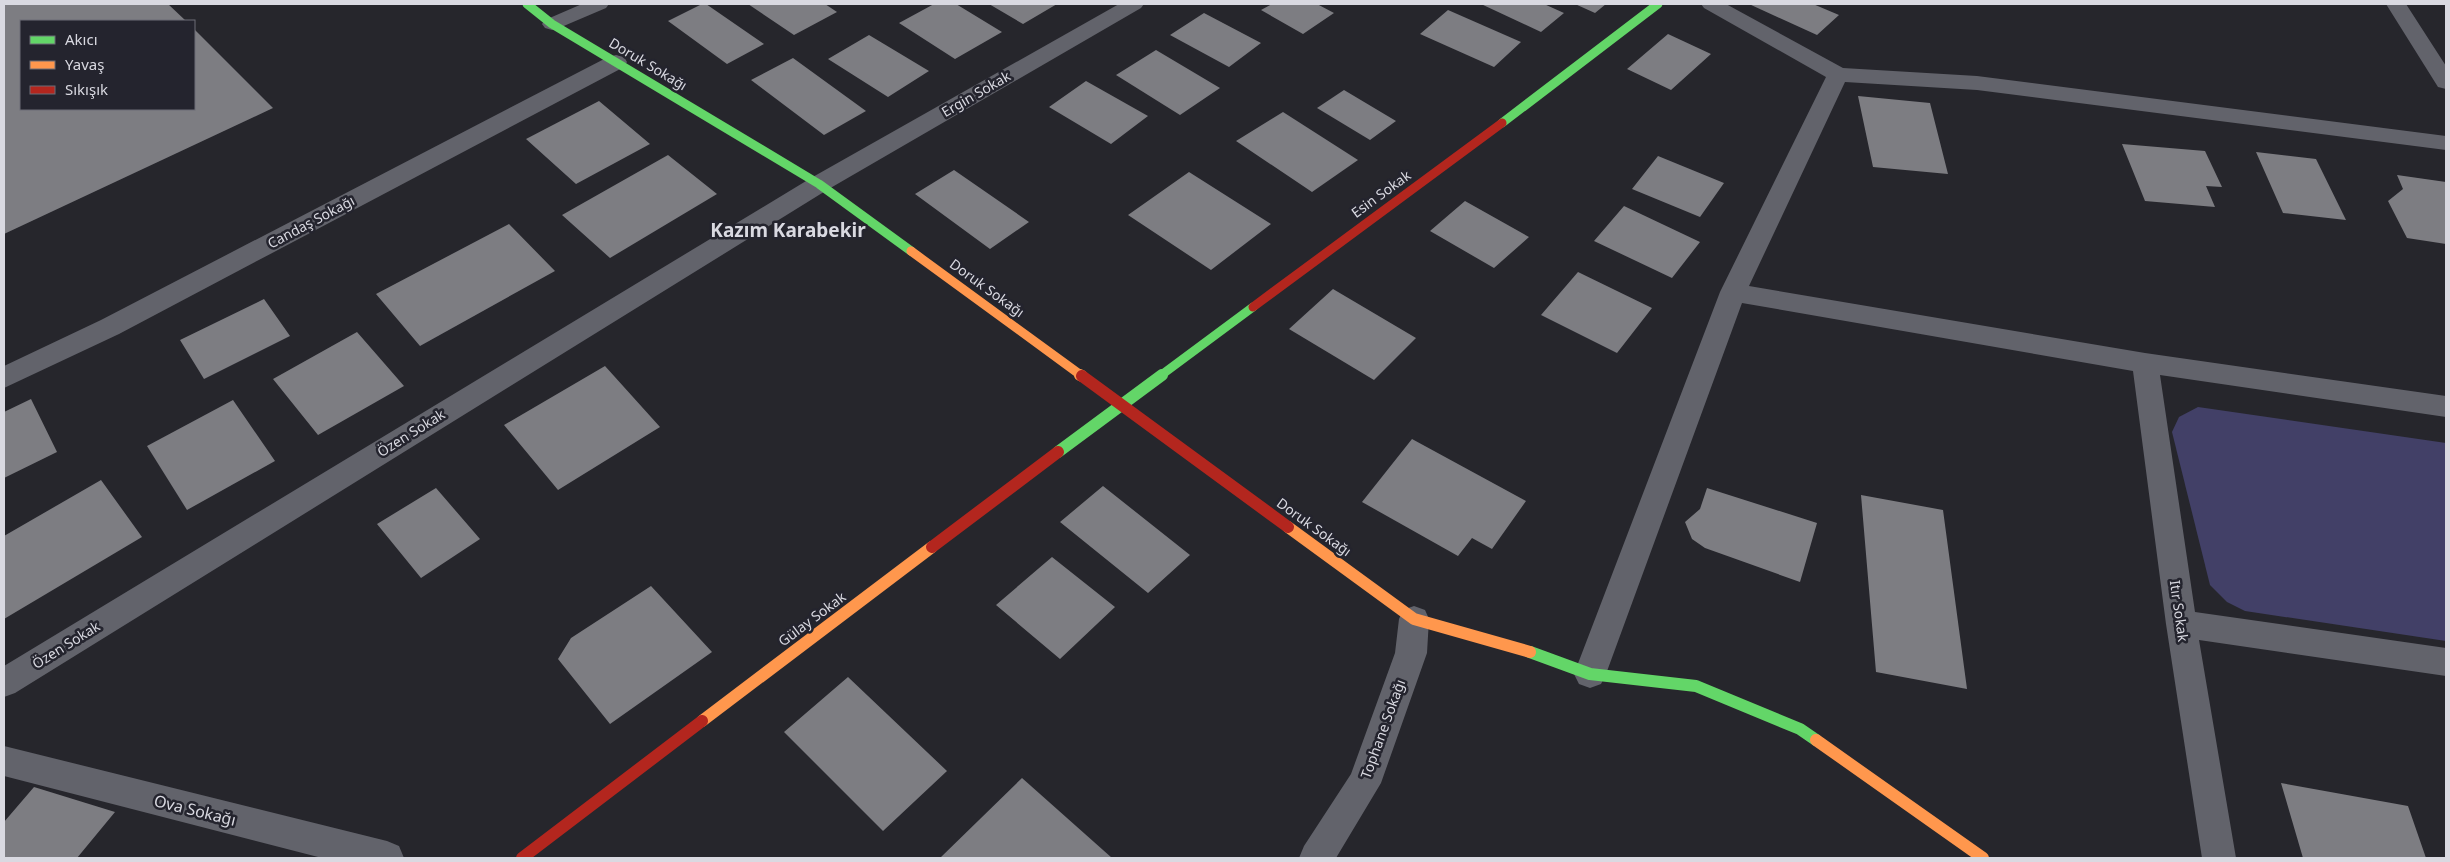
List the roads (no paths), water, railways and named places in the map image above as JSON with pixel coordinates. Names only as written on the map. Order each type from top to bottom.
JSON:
[{"type":"street","name":"Doruk Sokağı","points":[[527,4],[552,24],[819,184],[1414,619]]},
{"type":"street","points":[[552,24],[599,4]]},
{"type":"street","name":"Ergin Sokak","points":[[819,184],[1134,4]]},
{"type":"street","name":"Esin Sokak","points":[[1121,404],[1509,118],[1658,4]]},
{"type":"street","points":[[1711,4],[1838,74],[1977,83],[2446,143]]},
{"type":"street","points":[[2396,4],[2446,82]]},
{"type":"street","name":"Candaş Sokağı","points":[[4,378],[118,323],[616,62]]},
{"type":"street","points":[[1590,674],[1733,292],[1838,74]]},
{"type":"street","name":"Özen Sokak","points":[[4,683],[819,184]]},
{"type":"street","points":[[1733,292],[2145,363],[2446,406]]},
{"type":"street","name":"Itır Sokak","points":[[2145,363],[2181,624],[2219,858]]},
{"type":"street","name":"Gülay Sokak","points":[[522,858],[1121,404]]},
{"type":"street","points":[[1414,619],[1533,653],[1590,674],[1696,686],[1800,729],[1984,858]]},
{"type":"street","name":"Tophane Sokağı","points":[[1316,858],[1364,783],[1411,653],[1414,619]]},
{"type":"street","points":[[2181,624],[2446,662]]},
{"type":"street","name":"Ova Sokağı","points":[[4,761],[387,858]]},
{"type":"district","name":"Kazım Karabekir","points":[[788,230]]}]
